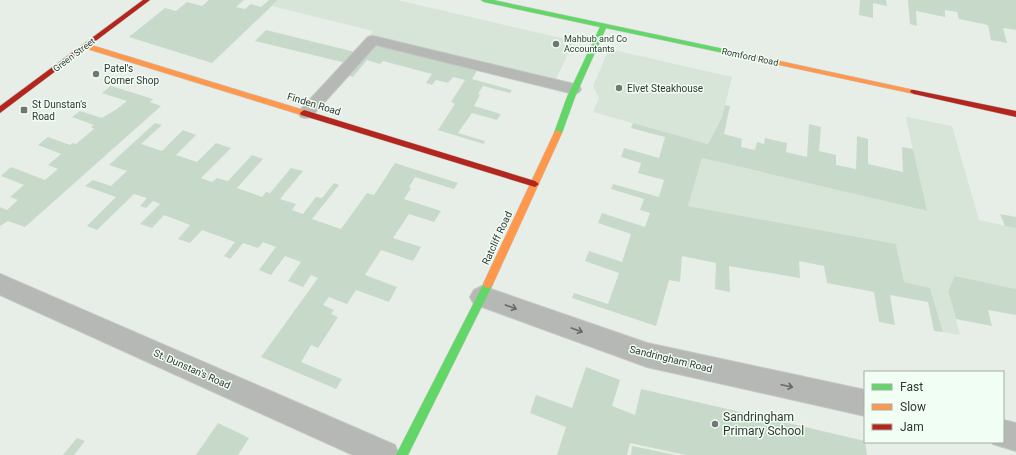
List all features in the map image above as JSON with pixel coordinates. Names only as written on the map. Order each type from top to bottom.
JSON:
[{"type":"street","name":"Green Street","points":[[0,110],[147,0]]},
{"type":"street","name":"Romford Road","points":[[484,0],[1016,114]]},
{"type":"street","name":"Ratcliff Road","points":[[402,455],[482,297],[535,184],[574,89],[604,26]]},
{"type":"street","name":"Finden Road","points":[[86,46],[535,184]]},
{"type":"street","name":"St. Dunstan's Road","points":[[0,284],[385,455]]},
{"type":"street","name":"Sandringham Road","points":[[482,297],[647,355],[864,404]]},
{"type":"street","points":[[1004,434],[1016,437]]},
{"type":"lane","points":[[306,113],[373,40],[574,89]]},
{"type":"shaded area","points":[[278,0],[397,0],[574,41],[556,79],[552,78],[548,87],[378,44],[319,95],[373,31],[272,6]]},
{"type":"shaded area","points":[[609,49],[732,77],[722,117],[708,144],[593,112],[599,98],[593,86]]},
{"type":"shaded area","points":[[906,117],[952,126],[979,220],[1016,228],[1016,289],[955,276],[948,291],[960,335],[943,332],[930,288],[904,282],[896,244],[688,206],[702,158],[926,211]]},
{"type":"green space","points":[[209,0],[244,0],[236,7],[245,9],[251,4],[261,7],[269,0],[278,0],[212,63],[129,37],[165,8],[176,11],[187,2],[202,6]]},
{"type":"green space","points":[[860,0],[886,0],[887,6],[873,3],[873,18],[859,15]]},
{"type":"green space","points":[[908,0],[1016,0],[1016,30],[1003,28],[1007,43],[991,40],[988,25],[959,19],[957,12],[945,10],[945,17],[916,11],[917,26],[910,24]]},
{"type":"green space","points":[[266,30],[355,52],[346,63],[255,41]]},
{"type":"green space","points":[[378,44],[478,69],[472,79],[512,90],[510,93],[483,86],[478,94],[480,95],[474,106],[501,114],[497,120],[472,113],[458,133],[485,141],[484,144],[438,130],[455,104],[451,102],[465,80],[453,77],[448,83],[436,80],[432,85],[426,83],[432,74],[383,61],[380,64],[367,60],[353,77],[347,75],[373,45]]},
{"type":"green space","points":[[111,86],[153,99],[150,102],[161,106],[25,227],[8,221],[0,226],[0,207],[7,210],[18,200],[10,197],[24,185],[1,176],[11,167],[45,180],[58,169],[48,165],[61,154],[38,145],[48,137],[70,145],[73,143],[76,144],[94,129],[91,127],[94,125],[72,117],[80,111],[102,118],[127,101],[102,93]]},
{"type":"green space","points":[[725,105],[730,106],[724,134],[742,139],[741,147],[755,150],[757,142],[764,144],[765,138],[787,143],[786,152],[807,157],[809,124],[821,127],[819,151],[836,155],[836,165],[856,169],[857,136],[868,139],[868,164],[903,172],[902,147],[913,149],[927,211],[702,158],[688,206],[896,244],[904,282],[930,288],[943,332],[934,331],[928,302],[890,295],[895,325],[879,322],[874,292],[827,283],[824,266],[799,261],[800,278],[729,266],[730,292],[715,289],[716,263],[682,256],[680,282],[669,280],[656,326],[572,298],[574,293],[608,304],[619,273],[585,261],[589,251],[622,262],[631,234],[598,223],[602,213],[645,227],[650,213],[640,210],[644,199],[611,189],[613,184],[659,197],[664,180],[638,173],[641,163],[621,157],[624,148],[659,158],[665,137],[631,128],[633,123],[708,144],[722,117]]},
{"type":"green space","points":[[155,123],[162,125],[141,144],[162,151],[183,130],[196,135],[176,155],[197,162],[216,143],[231,148],[201,178],[212,182],[217,178],[228,181],[252,155],[263,159],[237,188],[262,197],[266,192],[270,193],[291,168],[303,171],[280,199],[296,204],[292,210],[303,214],[316,197],[322,198],[334,183],[339,185],[312,219],[341,229],[367,193],[374,195],[395,163],[458,183],[454,189],[415,177],[409,187],[411,188],[404,199],[441,211],[434,222],[409,214],[393,238],[421,247],[413,261],[381,250],[365,275],[397,287],[389,302],[356,290],[347,304],[329,297],[323,305],[334,310],[331,314],[338,317],[318,348],[311,345],[301,362],[342,379],[336,389],[261,357],[318,278],[311,275],[303,287],[288,281],[301,262],[285,256],[271,275],[259,270],[276,247],[263,242],[258,248],[243,243],[230,259],[224,256],[235,242],[202,230],[190,243],[178,239],[190,225],[164,215],[152,228],[140,224],[160,204],[153,201],[146,208],[140,206],[147,198],[134,194],[97,230],[87,226],[116,197],[85,186],[93,180],[111,186],[127,171],[109,165]]},
{"type":"green space","points":[[1000,214],[1016,217],[1016,228],[1005,226]]},
{"type":"green space","points":[[955,276],[1016,289],[1016,315],[988,310],[992,326],[956,319],[948,291]]},
{"type":"green space","name":"Sandringham Primary School","points":[[586,367],[620,380],[612,406],[635,415],[641,389],[864,441],[867,455],[686,455],[630,443],[627,455],[557,455],[566,427],[530,413],[536,395],[572,408]]},
{"type":"green space","points":[[218,423],[249,438],[238,455],[196,455]]},
{"type":"green space","points":[[77,438],[85,441],[74,455],[63,455]]},
{"type":"green space","points":[[632,446],[676,455],[631,455]]},
{"type":"traffic: fast","points":[[484,0],[752,57]]},
{"type":"traffic: fast","points":[[558,133],[571,97],[604,26]]},
{"type":"traffic: fast","points":[[402,455],[488,284]]},
{"type":"traffic: slow","points":[[86,46],[304,113]]},
{"type":"traffic: slow","points":[[752,57],[914,92]]},
{"type":"traffic: slow","points":[[488,284],[558,133]]},
{"type":"traffic: jam","points":[[0,110],[147,0]]},
{"type":"traffic: jam","points":[[914,92],[1016,114]]},
{"type":"traffic: jam","points":[[304,113],[535,184]]},
{"type":"place","name":"Mahbub and Co Accountants","points":[[556,44]]},
{"type":"place","name":"Patel's Corner Shop","points":[[96,74]]},
{"type":"place","name":"Elvet Steakhouse","points":[[619,88]]},
{"type":"place","name":"St Dunstan's Road","points":[[24,110]]},
{"type":"place","name":"Sandringham Primary School","points":[[715,424]]}]
